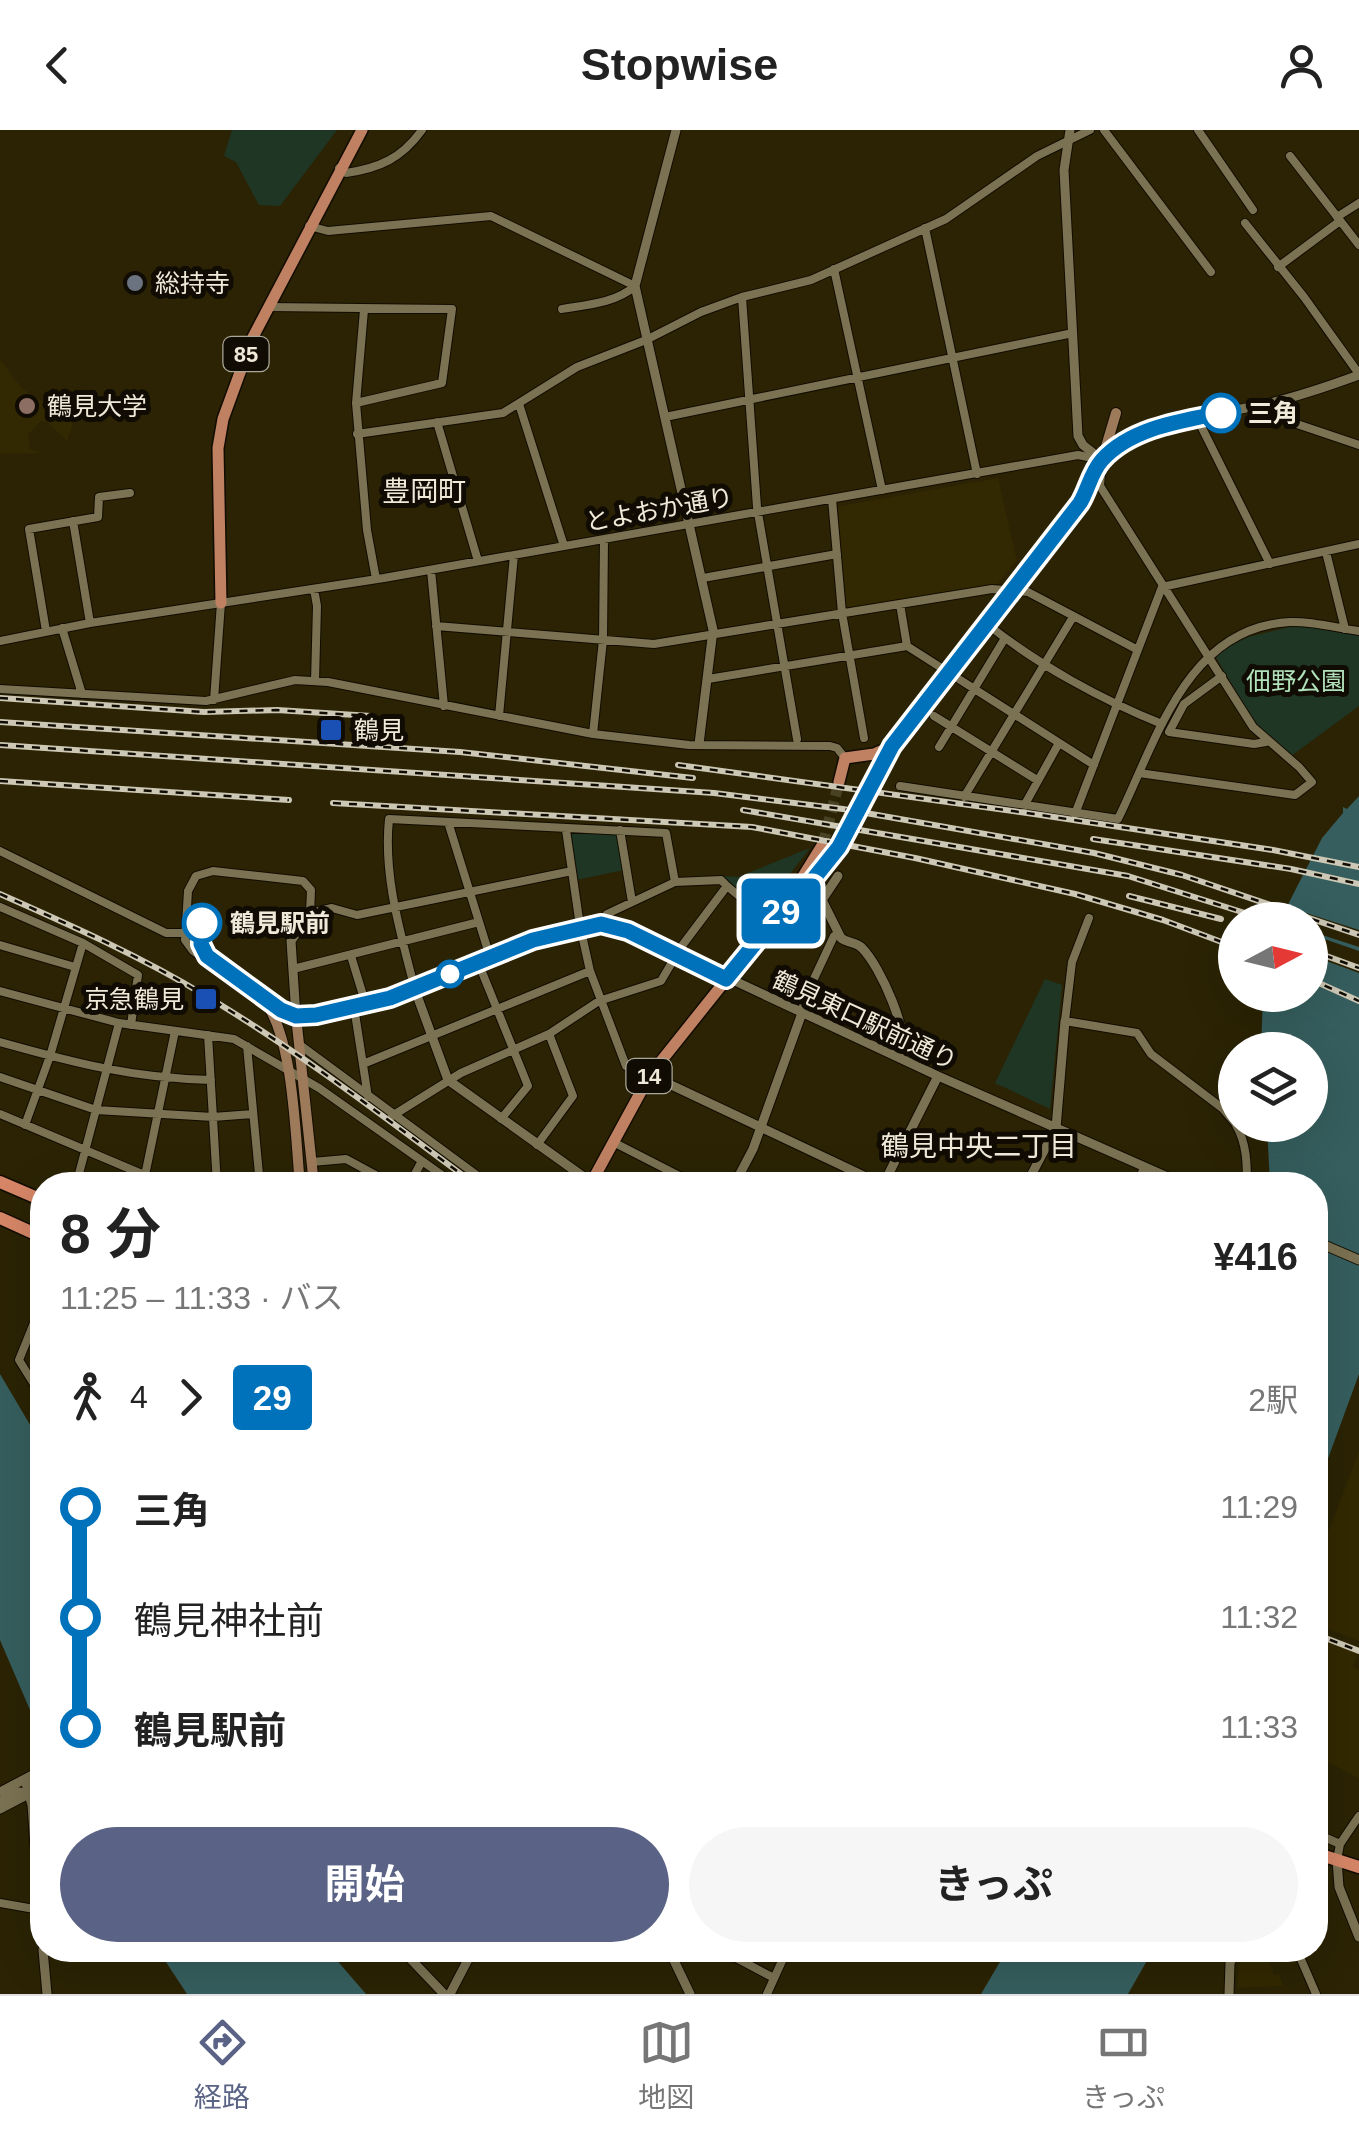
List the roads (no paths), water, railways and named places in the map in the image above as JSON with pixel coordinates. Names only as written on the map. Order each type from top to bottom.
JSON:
[{"type":"highway","points":[[0,1182],[30,1195]]},
{"type":"highway","points":[[0,1221],[30,1232]]},
{"type":"highway","points":[[1328,1857],[1359,1867]]},
{"type":"main road","name":"85","points":[[220,602],[219,436],[252,337],[362,130]]},
{"type":"main road","points":[[873,786],[892,746],[1080,503],[1102,460],[1116,413]]},
{"type":"main road","points":[[839,782],[845,758],[874,754],[892,746]]},
{"type":"main road","name":"14","points":[[598,1172],[650,1075],[788,903],[823,844]]},
{"type":"main road","name":"14","points":[[788,903],[803,892],[839,847]]},
{"type":"main road","points":[[260,996],[276,1016],[285,1050],[299,1172]]},
{"type":"main road","points":[[285,1050],[288,1026],[296,1016]]},
{"type":"main road","points":[[296,1016],[313,1172]]},
{"type":"street","points":[[340,168],[346,173],[394,160],[422,130]]},
{"type":"street","points":[[676,130],[635,286],[713,635],[699,744]]},
{"type":"street","points":[[357,434],[503,412],[577,367],[646,340],[701,312],[811,280],[925,228],[972,204],[1069,136],[1090,130]]},
{"type":"street","points":[[1104,130],[1211,272]]},
{"type":"street","points":[[1198,130],[1254,210]]},
{"type":"street","points":[[1069,136],[1064,170],[1078,436],[1082,445],[1102,460]]},
{"type":"street","points":[[1290,156],[1359,245]]},
{"type":"street","points":[[1278,266],[1359,202]]},
{"type":"street","points":[[310,226],[328,231],[491,216],[635,286]]},
{"type":"street","points":[[1102,460],[1137,436],[1197,418],[1303,395],[1359,375],[1245,223]]},
{"type":"street","points":[[925,228],[977,474]]},
{"type":"street","points":[[834,269],[882,490]]},
{"type":"street","points":[[562,309],[604,302],[635,286]]},
{"type":"street","points":[[742,297],[758,512],[796,740]]},
{"type":"street","points":[[268,307],[452,308],[442,383],[356,403]]},
{"type":"street","points":[[364,310],[357,434],[376,579]]},
{"type":"street","points":[[665,416],[1073,333]]},
{"type":"street","points":[[519,404],[564,546]]},
{"type":"street","points":[[1267,404],[1288,421],[1359,445]]},
{"type":"street","points":[[1197,418],[1270,564]]},
{"type":"street","points":[[437,422],[478,561]]},
{"type":"street","name":"とよおか通り","points":[[0,642],[90,623],[431,570],[1068,456],[1102,460]]},
{"type":"street","points":[[1102,460],[1100,486],[1253,727],[1312,782],[1295,795],[1139,773]]},
{"type":"street","points":[[46,632],[30,528],[98,517],[97,501],[102,495],[130,493]]},
{"type":"street","points":[[832,499],[842,613],[864,738]]},
{"type":"street","points":[[73,521],[90,623]]},
{"type":"street","points":[[593,734],[603,640],[604,539]]},
{"type":"street","points":[[1164,586],[1359,544]]},
{"type":"street","points":[[1326,552],[1345,629]]},
{"type":"street","points":[[702,578],[837,554]]},
{"type":"street","points":[[499,716],[514,555]]},
{"type":"street","points":[[431,570],[444,706]]},
{"type":"street","points":[[1075,814],[1164,586]]},
{"type":"street","points":[[314,588],[318,606],[315,681]]},
{"type":"street","points":[[436,626],[654,644],[1014,588],[1138,650]]},
{"type":"street","points":[[214,700],[220,602]]},
{"type":"street","points":[[900,604],[907,646]]},
{"type":"street","points":[[964,797],[1073,617]]},
{"type":"street","points":[[900,786],[1118,819],[1186,680],[1209,656],[1246,633],[1276,624],[1296,622],[1359,631]]},
{"type":"street","points":[[987,624],[1116,706],[1162,724]]},
{"type":"street","points":[[62,628],[82,694]]},
{"type":"street","points":[[939,747],[1005,638]]},
{"type":"street","points":[[708,679],[907,646],[1094,765]]},
{"type":"street","points":[[1222,676],[1184,704],[1169,732],[1254,744],[1266,742]]},
{"type":"street","points":[[0,689],[214,700],[295,680],[315,681],[348,684],[593,734],[699,744],[830,746],[845,758]]},
{"type":"street","points":[[934,716],[1036,780]]},
{"type":"street","points":[[1024,806],[1059,743]]},
{"type":"street","points":[[575,1172],[448,1080],[415,990],[395,908],[386,847],[389,820],[666,833],[675,882]]},
{"type":"street","points":[[448,822],[490,957]]},
{"type":"street","points":[[566,830],[590,972],[626,1066],[855,1172]]},
{"type":"street","points":[[620,830],[632,902]]},
{"type":"street","points":[[0,851],[162,931],[184,933]]},
{"type":"street","points":[[310,913],[332,908],[356,915],[572,871]]},
{"type":"street","points":[[204,873],[303,881],[311,890],[310,913],[291,941],[296,1016],[193,951],[184,933],[190,883],[204,873]]},
{"type":"street","points":[[838,876],[822,898],[838,934],[843,941],[862,947],[888,995],[903,1028],[903,1060]]},
{"type":"street","points":[[601,924],[607,914],[675,882],[721,880],[770,923]]},
{"type":"street","points":[[392,1116],[448,1080],[549,1034],[599,1001],[661,981],[676,954],[728,886]]},
{"type":"street","points":[[0,909],[83,943],[138,975],[132,1025]]},
{"type":"street","points":[[1033,1172],[1056,1128],[1072,962],[1089,918]]},
{"type":"street","points":[[293,969],[479,922]]},
{"type":"street","name":"鶴見東口駅前通り","points":[[296,1016],[366,1005],[415,990],[490,957],[580,926],[601,924],[628,931],[938,1076],[1156,1172]]},
{"type":"street","points":[[740,1172],[760,1128],[804,1000],[838,934]]},
{"type":"street","points":[[25,1125],[83,943]]},
{"type":"street","points":[[0,946],[76,966]]},
{"type":"street","points":[[352,956],[366,1005]]},
{"type":"street","points":[[478,962],[528,1086],[501,1119]]},
{"type":"street","points":[[363,1064],[590,972]]},
{"type":"street","points":[[0,991],[119,1024],[234,1038],[438,1172]]},
{"type":"street","points":[[354,1007],[368,1097]]},
{"type":"street","points":[[1064,1021],[1136,1032],[1152,1054],[1218,1105]]},
{"type":"street","points":[[80,1172],[119,1024]]},
{"type":"street","points":[[146,1172],[175,1031]]},
{"type":"street","points":[[537,1146],[574,1096],[549,1034]]},
{"type":"street","points":[[208,1035],[217,1172]]},
{"type":"street","points":[[0,1042],[106,1071],[211,1080]]},
{"type":"street","points":[[300,1044],[471,1172]]},
{"type":"street","points":[[248,1046],[259,1172]]},
{"type":"street","points":[[890,1172],[938,1076]]},
{"type":"street","points":[[0,1077],[96,1110],[213,1118],[253,1114]]},
{"type":"street","points":[[0,1114],[129,1172]]},
{"type":"street","points":[[613,1142],[672,1172]]},
{"type":"street","points":[[1243,1142],[1247,1172]]},
{"type":"street","points":[[417,1172],[435,1147]]},
{"type":"street","points":[[312,1162],[346,1158],[371,1172]]},
{"type":"street","points":[[1143,1172],[1145,1167]]},
{"type":"street","points":[[1328,1247],[1359,1260]]},
{"type":"street","points":[[30,1339],[19,1360],[30,1377]]},
{"type":"street","points":[[0,1792],[30,1777]]},
{"type":"street","points":[[25,1780],[30,1805]]},
{"type":"street","points":[[0,1802],[19,1792],[29,1794]]},
{"type":"street","points":[[0,1809],[29,1794]]},
{"type":"street","points":[[1359,1816],[1340,1844],[1337,1860],[1339,1887],[1359,1936]]},
{"type":"street","points":[[1328,1839],[1340,1844]]},
{"type":"street","points":[[0,1902],[30,1908]]},
{"type":"street","points":[[44,1962],[47,1994]]},
{"type":"street","points":[[414,1962],[447,1994],[466,1962]]},
{"type":"street","points":[[675,1962],[690,1994]]},
{"type":"street","points":[[744,1962],[774,1978]]},
{"type":"street","points":[[767,1994],[781,1962]]},
{"type":"street","points":[[1229,1994],[1232,1962]]},
{"type":"street","points":[[1302,1962],[1316,1994]]},
{"type":"water","points":[[1359,796],[1359,1374],[1328,1459],[1328,1172],[1269,1172],[1268,1142],[1328,1142],[1328,1032],[1262,1032],[1262,1012],[1328,1012],[1328,902],[1289,902],[1322,838],[1343,813],[1343,807],[1347,809]]},
{"type":"water","points":[[0,1374],[30,1425],[30,1710],[0,1640]]},
{"type":"water","points":[[166,1962],[338,1962],[366,1994],[187,1994]]},
{"type":"water","points":[[1000,1962],[1146,1962],[1128,1994],[981,1994]]},
{"type":"tunnel","points":[[823,844],[839,782]]},
{"type":"tunnel","points":[[839,847],[873,786]]},
{"type":"railway","points":[[0,698],[204,712],[277,710],[371,716]]},
{"type":"railway","points":[[0,722],[460,752],[693,778]]},
{"type":"railway","points":[[0,745],[714,793],[843,809],[1094,853],[1182,875],[1359,935]]},
{"type":"railway","points":[[678,765],[1034,814],[1359,867]]},
{"type":"railway","points":[[0,781],[289,800]]},
{"type":"railway","points":[[333,803],[752,827],[1075,894],[1218,941]]},
{"type":"railway","points":[[743,810],[1128,876],[1218,904]]},
{"type":"railway","points":[[1093,839],[1291,869],[1359,884]]},
{"type":"railway","points":[[0,894],[130,954],[206,996],[310,1063],[459,1172]]},
{"type":"railway","points":[[1129,896],[1218,918]]},
{"type":"railway","points":[[1328,957],[1359,968]]},
{"type":"railway","points":[[1328,987],[1359,1001]]},
{"type":"railway","points":[[1328,1639],[1359,1651]]},
{"type":"place","name":"総持寺","points":[[135,283]]},
{"type":"place","name":"鶴見大学","points":[[27,406]]},
{"type":"place","name":"三角","points":[[1221,413]]},
{"type":"place","name":"鶴見","points":[[331,730]]},
{"type":"place","name":"鶴見駅前","points":[[202,923]]},
{"type":"place","name":"京急鶴見","points":[[206,999]]},
{"type":"district","name":"豊岡町","points":[[424,491]]},
{"type":"district","name":"鶴見中央二丁目","points":[[979,1146]]},
{"type":"park label","name":"佃野公園","points":[[1296,681]]}]
